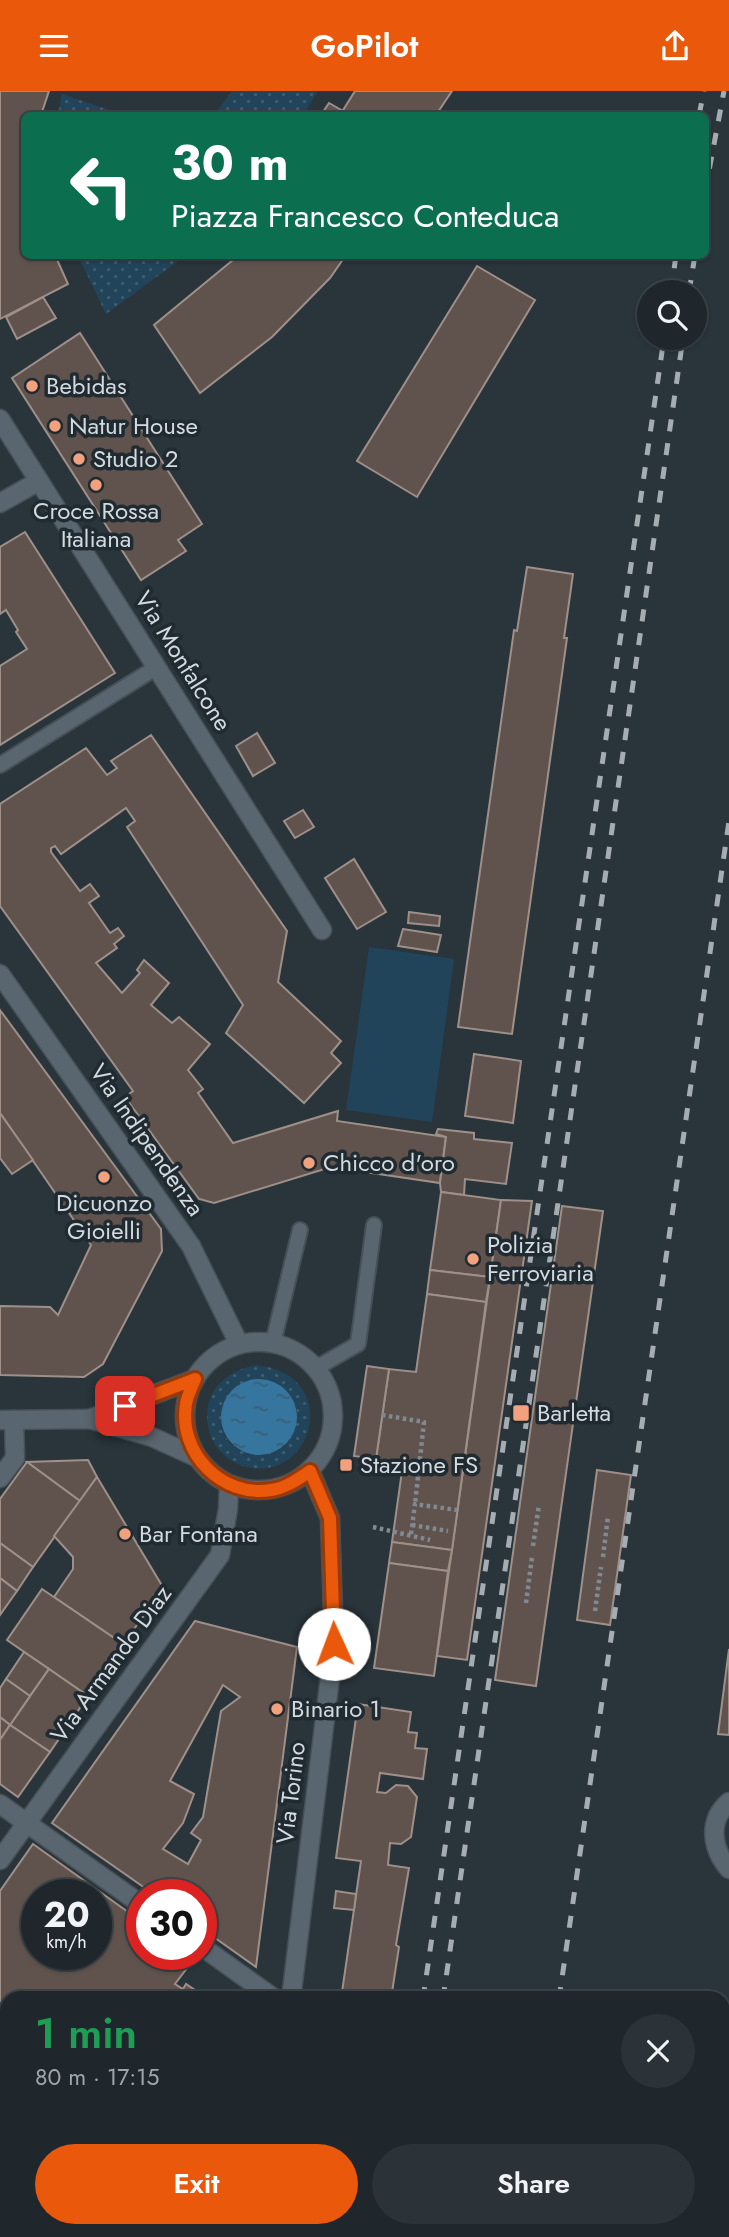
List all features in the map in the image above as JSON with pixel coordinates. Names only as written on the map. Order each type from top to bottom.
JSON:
[{"type":"street","name":"Via Monfalcone","points":[[0,419],[322,930]]},
{"type":"street","points":[[0,503],[39,481]]},
{"type":"street","name":"Via Indipendenza","points":[[0,974],[191,1246],[239,1344]]},
{"type":"street","points":[[273,1343],[297,1352],[316,1368],[328,1387],[333,1409],[332,1432],[324,1453],[310,1471],[292,1483],[271,1490],[250,1490],[229,1485],[211,1473],[196,1457],[186,1431],[186,1404],[195,1379],[206,1364],[221,1352],[239,1344],[273,1343]]},
{"type":"street","points":[[89,1419],[195,1379]]},
{"type":"street","points":[[0,1478],[15,1458],[7,1420],[89,1419],[152,1437],[196,1457]]},
{"type":"street","name":"Via Torino","points":[[292,1991],[334,1644],[330,1518],[310,1471]]},
{"type":"street","name":"Via Armando Diaz","points":[[0,1860],[220,1555],[229,1485]]},
{"type":"street","points":[[729,1802],[717,1817],[713,1831],[718,1852],[729,1869]]},
{"type":"street","points":[[0,1804],[126,1894]]},
{"type":"street","points":[[217,1958],[264,1991]]},
{"type":"lane","points":[[0,765],[157,667]]},
{"type":"lane","points":[[316,1368],[358,1344],[374,1225]]},
{"type":"lane","points":[[273,1343],[300,1230]]},
{"type":"path","points":[[382,1415],[424,1422],[411,1534]]},
{"type":"path","points":[[415,1504],[457,1510]]},
{"type":"path","points":[[533,1546],[539,1504]]},
{"type":"path","points":[[603,1557],[608,1516]]},
{"type":"path","points":[[412,1525],[448,1531]]},
{"type":"path","points":[[373,1527],[430,1540]]},
{"type":"path","points":[[526,1602],[532,1557]]},
{"type":"path","points":[[595,1611],[601,1567]]},
{"type":"shaded area","points":[[232,91],[318,91],[305,112],[216,112]]},
{"type":"shaded area","points":[[62,94],[115,112],[59,112]]},
{"type":"shaded area","points":[[79,259],[181,259],[106,314]]},
{"type":"shaded area","points":[[369,947],[454,959],[432,1122],[346,1110]]},
{"type":"shaded area","points":[[256,1365],[284,1373],[301,1388],[309,1406],[309,1427],[302,1446],[287,1460],[268,1468],[243,1466],[232,1461],[223,1454],[210,1434],[207,1421],[210,1398],[223,1380],[244,1368]],"holes":[[[259,1380],[283,1389],[297,1411],[284,1446],[275,1451],[241,1450],[231,1444],[222,1425],[227,1401],[234,1391]]]},
{"type":"water","points":[[259,1379],[273,1382],[286,1390],[294,1403],[297,1417],[294,1431],[286,1444],[273,1452],[259,1455],[245,1452],[232,1444],[224,1431],[221,1417],[224,1403],[232,1390],[245,1382]]},
{"type":"building","points":[[0,91],[49,91],[42,112],[21,112],[21,259],[57,259],[68,284],[0,319]]},
{"type":"building","points":[[355,91],[452,91],[438,112],[342,112]]},
{"type":"building","points":[[329,103],[343,111],[342,112],[323,112]]},
{"type":"building","points":[[234,259],[343,259],[330,278],[272,337],[200,393],[154,325]]},
{"type":"building","points":[[477,266],[535,300],[417,497],[357,461]]},
{"type":"building","points":[[43,297],[56,318],[17,339],[6,317]]},
{"type":"building","points":[[80,333],[202,524],[178,540],[186,551],[141,580],[12,378]]},
{"type":"building","points":[[25,532],[115,673],[0,745],[0,666],[27,649],[6,610],[0,614],[0,547]]},
{"type":"building","points":[[527,567],[573,574],[564,638],[567,638],[512,1034],[458,1027],[514,630],[517,631]]},
{"type":"building","points":[[257,733],[275,763],[253,776],[236,746]]},
{"type":"building","points":[[151,735],[287,931],[278,982],[341,1041],[331,1053],[341,1063],[304,1103],[226,1033],[243,1005],[127,827],[135,821],[126,808],[61,854],[55,846],[51,848],[51,852],[80,891],[90,884],[99,896],[89,903],[110,933],[118,928],[124,936],[114,944],[117,948],[96,963],[122,993],[140,973],[137,970],[144,960],[169,983],[151,1005],[172,1023],[179,1017],[210,1044],[188,1070],[203,1089],[198,1093],[233,1143],[338,1111],[337,1121],[446,1137],[440,1183],[331,1167],[214,1203],[199,1199],[125,1097],[133,1091],[0,906],[0,804],[86,748],[107,775],[117,768],[111,761]]},
{"type":"building","points":[[303,810],[314,827],[295,838],[284,821]]},
{"type":"building","points":[[354,859],[386,912],[357,929],[325,878]]},
{"type":"building","points":[[409,912],[440,916],[439,926],[408,923]]},
{"type":"building","points":[[403,929],[441,935],[437,952],[398,946]]},
{"type":"building","points":[[0,1010],[161,1229],[162,1251],[103,1364],[84,1377],[0,1375],[0,1306],[50,1307],[58,1315],[91,1245],[0,1113]]},
{"type":"building","points":[[474,1054],[521,1061],[513,1123],[465,1116]]},
{"type":"building","points":[[0,1113],[33,1160],[12,1174],[0,1158]]},
{"type":"building","points":[[438,1129],[474,1133],[474,1139],[512,1143],[506,1184],[465,1179],[464,1195],[441,1192],[446,1137],[436,1134]]},
{"type":"building","points":[[441,1192],[501,1200],[490,1277],[430,1270]]},
{"type":"building","points":[[501,1200],[532,1201],[467,1660],[437,1656]]},
{"type":"building","points":[[562,1206],[603,1211],[536,1686],[495,1680]]},
{"type":"building","points":[[430,1270],[490,1277],[486,1302],[427,1294]]},
{"type":"building","name":"Barletta","points":[[427,1294],[486,1302],[452,1550],[392,1542],[403,1464],[376,1459],[389,1369],[416,1372]]},
{"type":"building","points":[[367,1366],[389,1369],[376,1459],[354,1456]]},
{"type":"building","points":[[88,1460],[97,1477],[80,1501],[27,1462]]},
{"type":"building","points":[[27,1462],[80,1501],[33,1567],[0,1543],[0,1499]]},
{"type":"building","points":[[597,1470],[631,1475],[610,1625],[577,1620]]},
{"type":"building","points":[[97,1477],[167,1594],[154,1602],[123,1644],[54,1597],[73,1569],[73,1557],[54,1536]]},
{"type":"building","points":[[392,1542],[452,1550],[448,1571],[389,1563]]},
{"type":"building","points":[[0,1543],[33,1567],[17,1591],[0,1578]]},
{"type":"building","points":[[389,1563],[448,1571],[434,1676],[374,1668]]},
{"type":"building","points":[[0,1578],[17,1591],[0,1615]]},
{"type":"building","points":[[42,1589],[123,1644],[88,1696],[7,1640]]},
{"type":"building","points":[[195,1621],[297,1647],[256,1967],[217,1939],[217,1879],[132,1879],[52,1823]],"holes":[[[223,1685],[240,1697],[221,1711],[203,1817],[191,1833],[201,1840],[188,1864],[163,1849],[183,1823],[194,1794],[170,1781]]]},
{"type":"building","points":[[729,1649],[729,1735],[718,1734]]},
{"type":"building","points":[[24,1652],[49,1669],[30,1696],[6,1679]]},
{"type":"building","points":[[49,1669],[88,1696],[50,1752],[10,1725]]},
{"type":"building","points":[[6,1679],[30,1696],[10,1725],[0,1717],[0,1688]]},
{"type":"building","points":[[358,1704],[411,1712],[408,1732],[417,1733],[415,1748],[427,1749],[423,1779],[380,1773],[377,1792],[386,1793],[396,1785],[408,1786],[417,1797],[411,1837],[401,1844],[390,1843],[388,1865],[409,1868],[396,1945],[399,1947],[392,1991],[342,1991],[361,1861],[336,1858]]},
{"type":"building","points":[[0,1717],[10,1725],[0,1740]]},
{"type":"building","points":[[10,1725],[50,1752],[18,1797],[0,1784],[0,1740]]},
{"type":"building","points":[[33,1844],[82,1879],[21,1879],[21,1970],[112,1970],[112,1901],[126,1911],[126,1970],[186,1970],[175,1984],[183,1989],[186,1984],[196,1991],[0,1991],[0,1891]]},
{"type":"building","points":[[336,1891],[356,1894],[354,1910],[334,1908]]},
{"type":"railway","points":[[700,112],[704,91]]},
{"type":"railway","points":[[709,171],[724,91]]},
{"type":"railway","points":[[673,280],[675,259]]},
{"type":"railway","points":[[691,280],[694,259]]},
{"type":"railway","points":[[424,1991],[662,350]]},
{"type":"railway","points":[[444,1991],[681,350]]},
{"type":"railway","points":[[560,1991],[729,821]]},
{"type":"place","name":"Bebidas","points":[[32,386]]},
{"type":"place","name":"Natur House","points":[[55,426]]},
{"type":"place","name":"Studio 2","points":[[79,459]]},
{"type":"place","name":"Croce Rossa Italiana","points":[[96,485]]},
{"type":"place","name":"Chicco d'oro","points":[[309,1163]]},
{"type":"place","name":"Dicuonzo Gioielli","points":[[104,1177]]},
{"type":"place","name":"Polizia Ferroviaria","points":[[473,1259]]},
{"type":"place","name":"Barletta","points":[[521,1413]]},
{"type":"place","name":"Stazione FS","points":[[346,1465]]},
{"type":"place","name":"Bar Fontana","points":[[125,1534]]},
{"type":"place","name":"Binario 1","points":[[277,1709]]},
{"type":"route","points":[[125,1406],[195,1379],[186,1404],[186,1431],[196,1457],[211,1473],[229,1485],[250,1490],[271,1490],[292,1483],[310,1471],[330,1518],[334,1644]]}]
